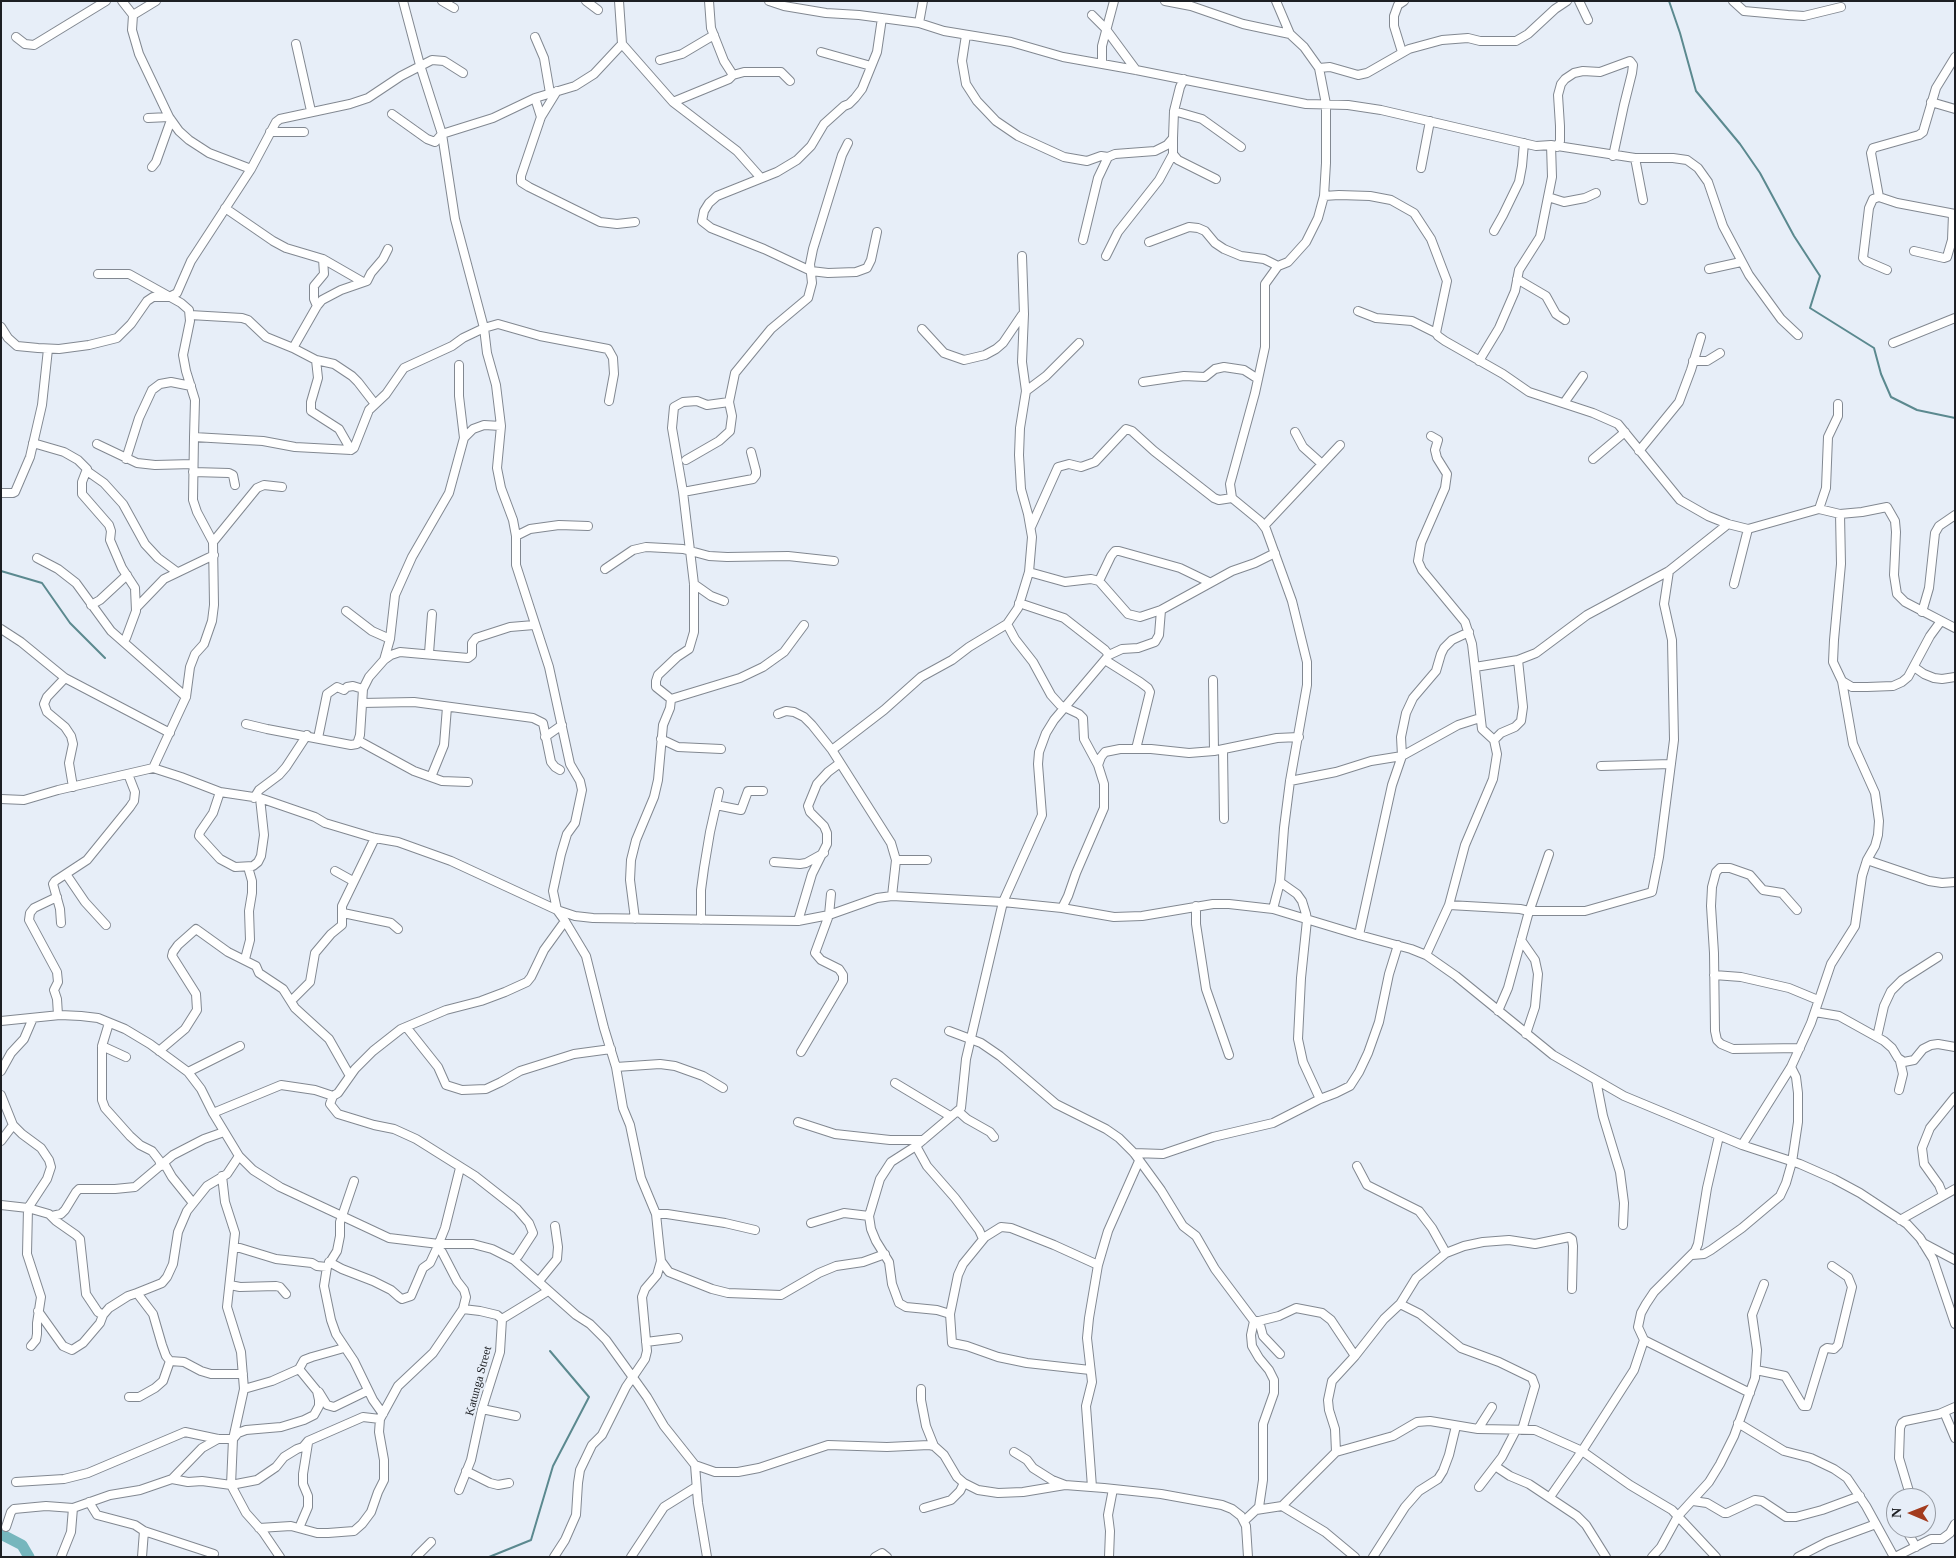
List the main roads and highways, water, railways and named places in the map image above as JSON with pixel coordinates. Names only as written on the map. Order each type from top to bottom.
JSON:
[{"type":"waterway","points":[[1669,1],[1696,91],[1740,144],[1760,173],[1794,236],[1820,276],[1810,308],[1874,348],[1881,374],[1891,397],[1917,410],[1955,418]]},
{"type":"waterway","points":[[1,571],[42,583],[70,623],[105,658]]},
{"type":"waterway","points":[[489,1557],[531,1540],[553,1466],[589,1397],[550,1351]]},
{"type":"waterway","points":[[1,1534],[22,1545],[29,1557]]}]
